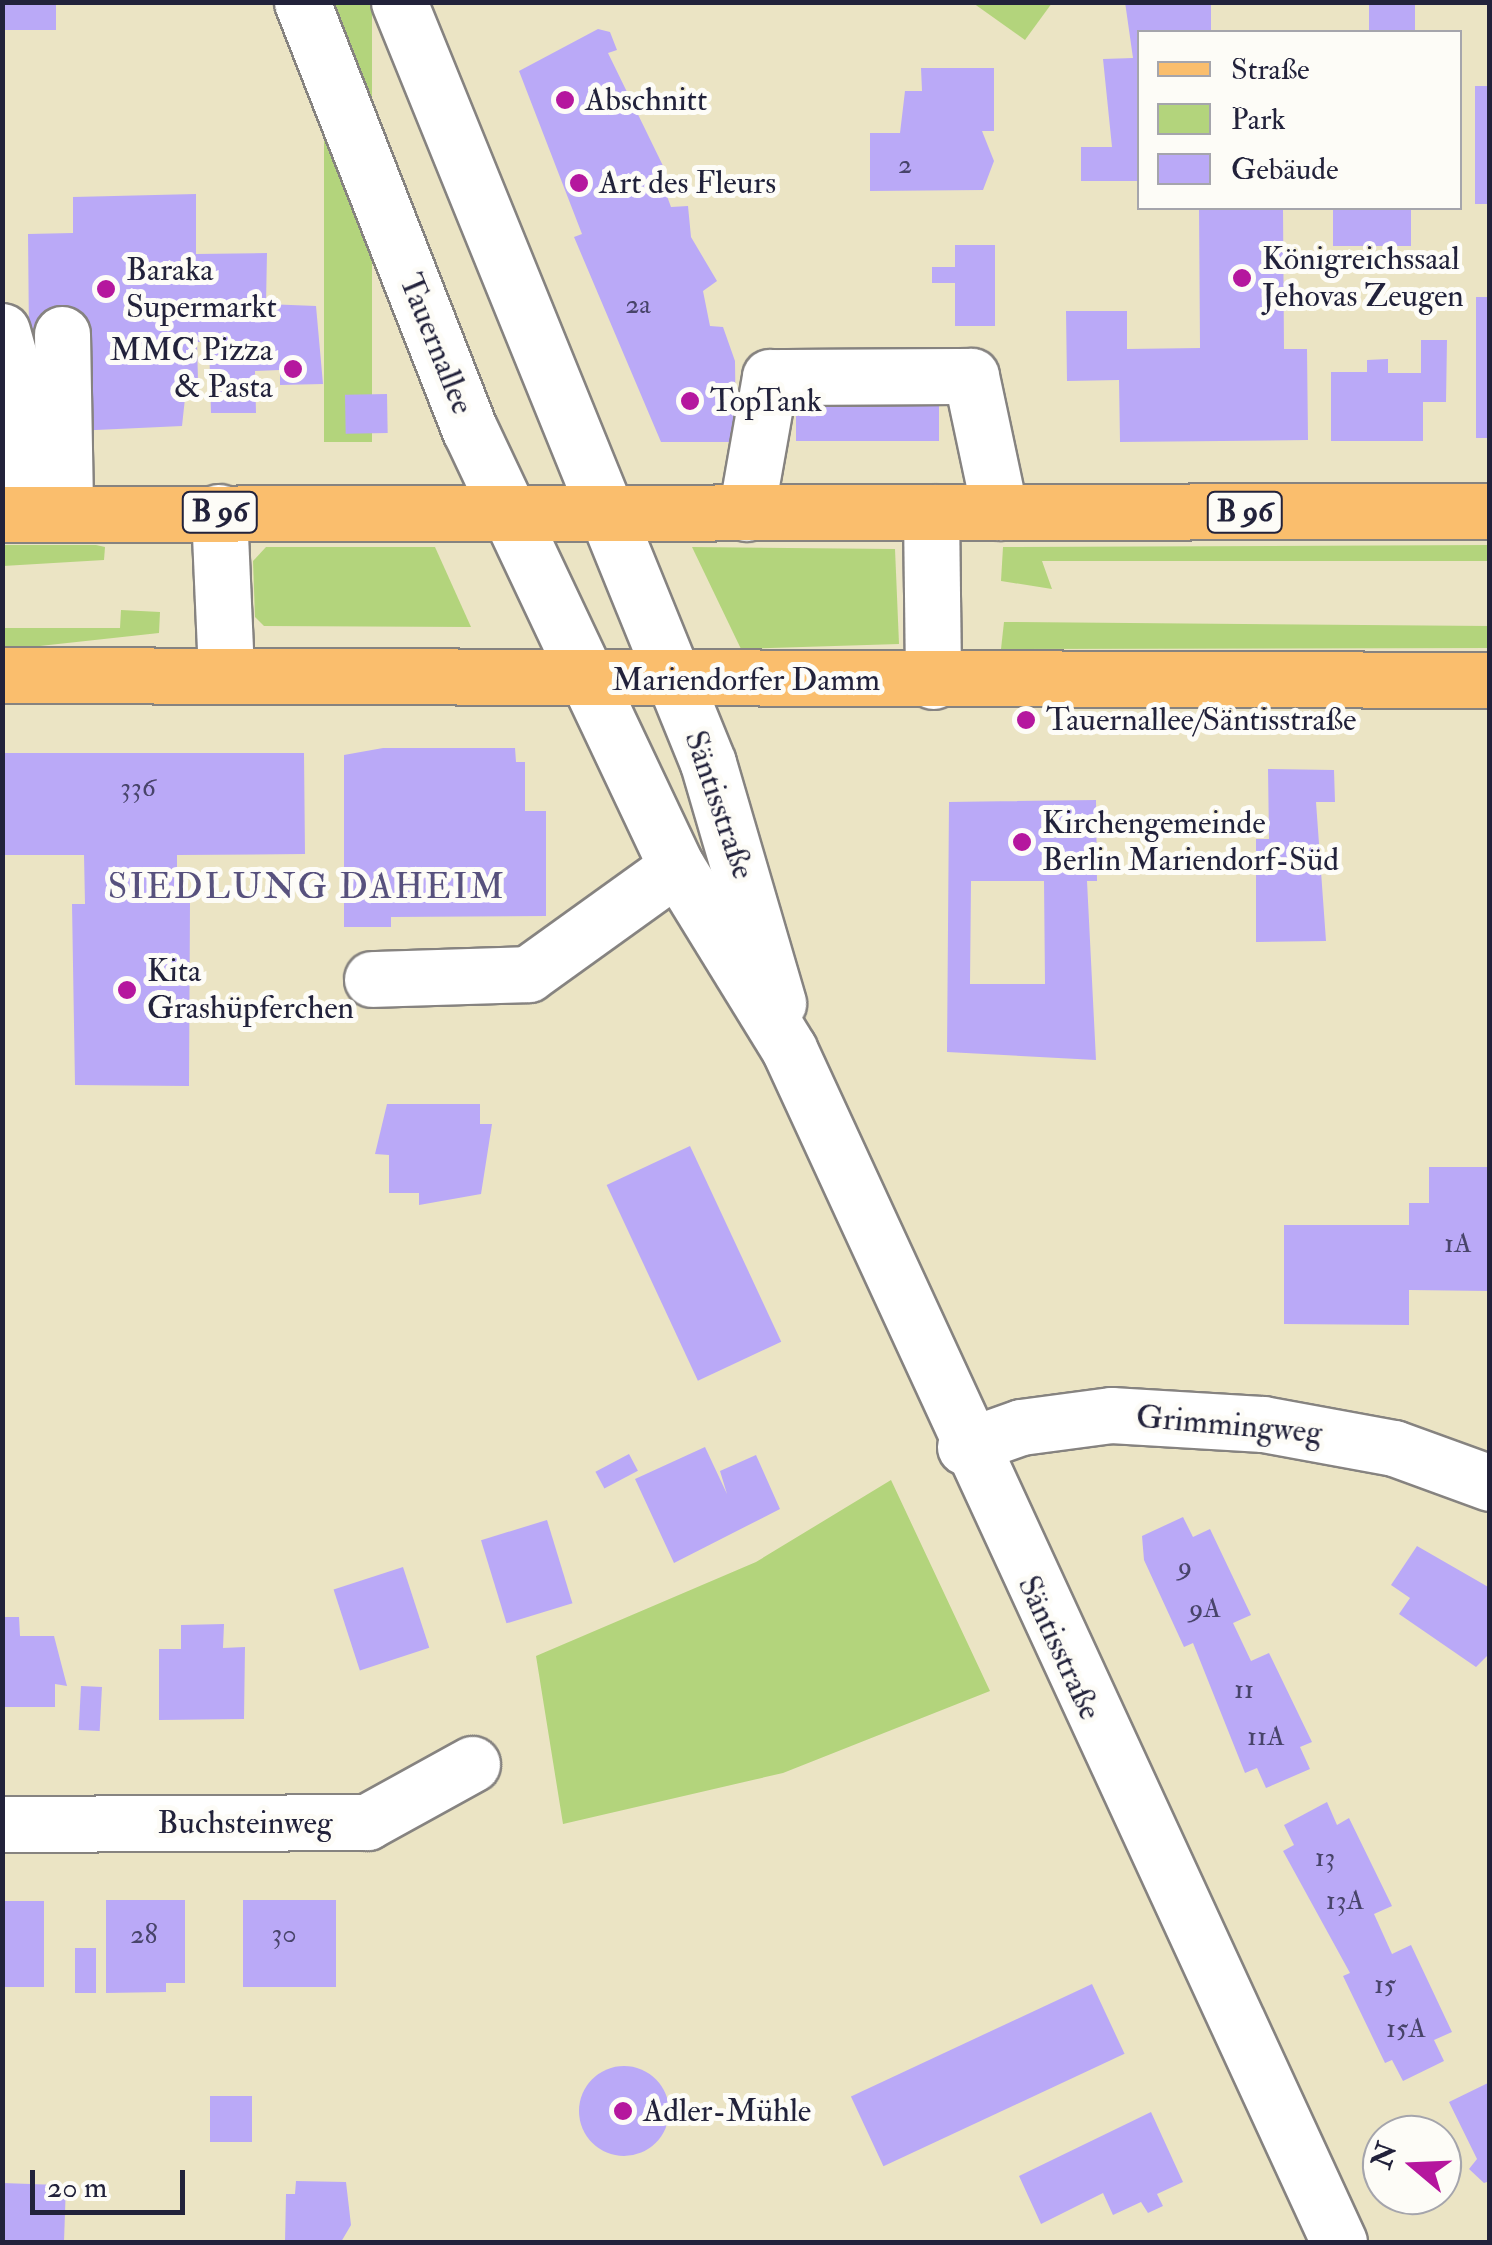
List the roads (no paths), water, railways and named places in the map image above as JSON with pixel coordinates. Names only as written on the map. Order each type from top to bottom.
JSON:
[{"type":"main road","name":"B 96","points":[[31,514],[1490,511]]},
{"type":"main road","name":"Mariendorfer Damm","points":[[2,675],[226,672],[674,680],[1490,680]]},
{"type":"street","name":"Tauernallee","points":[[302,2],[510,512],[586,678]]},
{"type":"street","points":[[400,2],[603,512]]},
{"type":"street","points":[[2,331],[24,410],[31,514]]},
{"type":"street","points":[[31,514],[62,334]]},
{"type":"street","points":[[746,513],[770,377],[971,376],[1000,512]]},
{"type":"street","points":[[219,512],[226,672]]},
{"type":"street","name":"Säntisstraße","points":[[603,512],[716,784],[789,1049]]},
{"type":"street","points":[[931,512],[934,680]]},
{"type":"street","name":"Säntisstraße","points":[[586,678],[677,867],[789,1049],[965,1447],[1339,2242]]},
{"type":"street","points":[[372,979],[528,974],[677,867]]},
{"type":"street","name":"Grimmingweg","points":[[965,1447],[1021,1427],[1111,1415],[1245,1422],[1394,1448],[1490,1483]]},
{"type":"street","name":"Buchsteinweg","points":[[2,1824],[367,1822],[472,1764]]},
{"type":"place","name":"Abschnitt","points":[[565,100]]},
{"type":"place","name":"Art des Fleurs","points":[[579,183]]},
{"type":"place","name":"Königreichssaal Jehovas Zeugen","points":[[1242,278]]},
{"type":"place","name":"Baraka Supermarkt","points":[[106,289]]},
{"type":"place","name":"MMC Pizza & Pasta","points":[[293,369]]},
{"type":"place","name":"TopTank","points":[[690,401]]},
{"type":"place","name":"Tauernallee/Säntisstraße","points":[[1026,720]]},
{"type":"place","name":"Kirchengemeinde Berlin Mariendorf-Süd","points":[[1022,842]]},
{"type":"place","name":"Kita Grashüpferchen","points":[[127,990]]},
{"type":"place","name":"Adler-Mühle","points":[[623,2111]]},
{"type":"district","name":"SIEDLUNG DAHEIM","points":[[307,887]]}]
